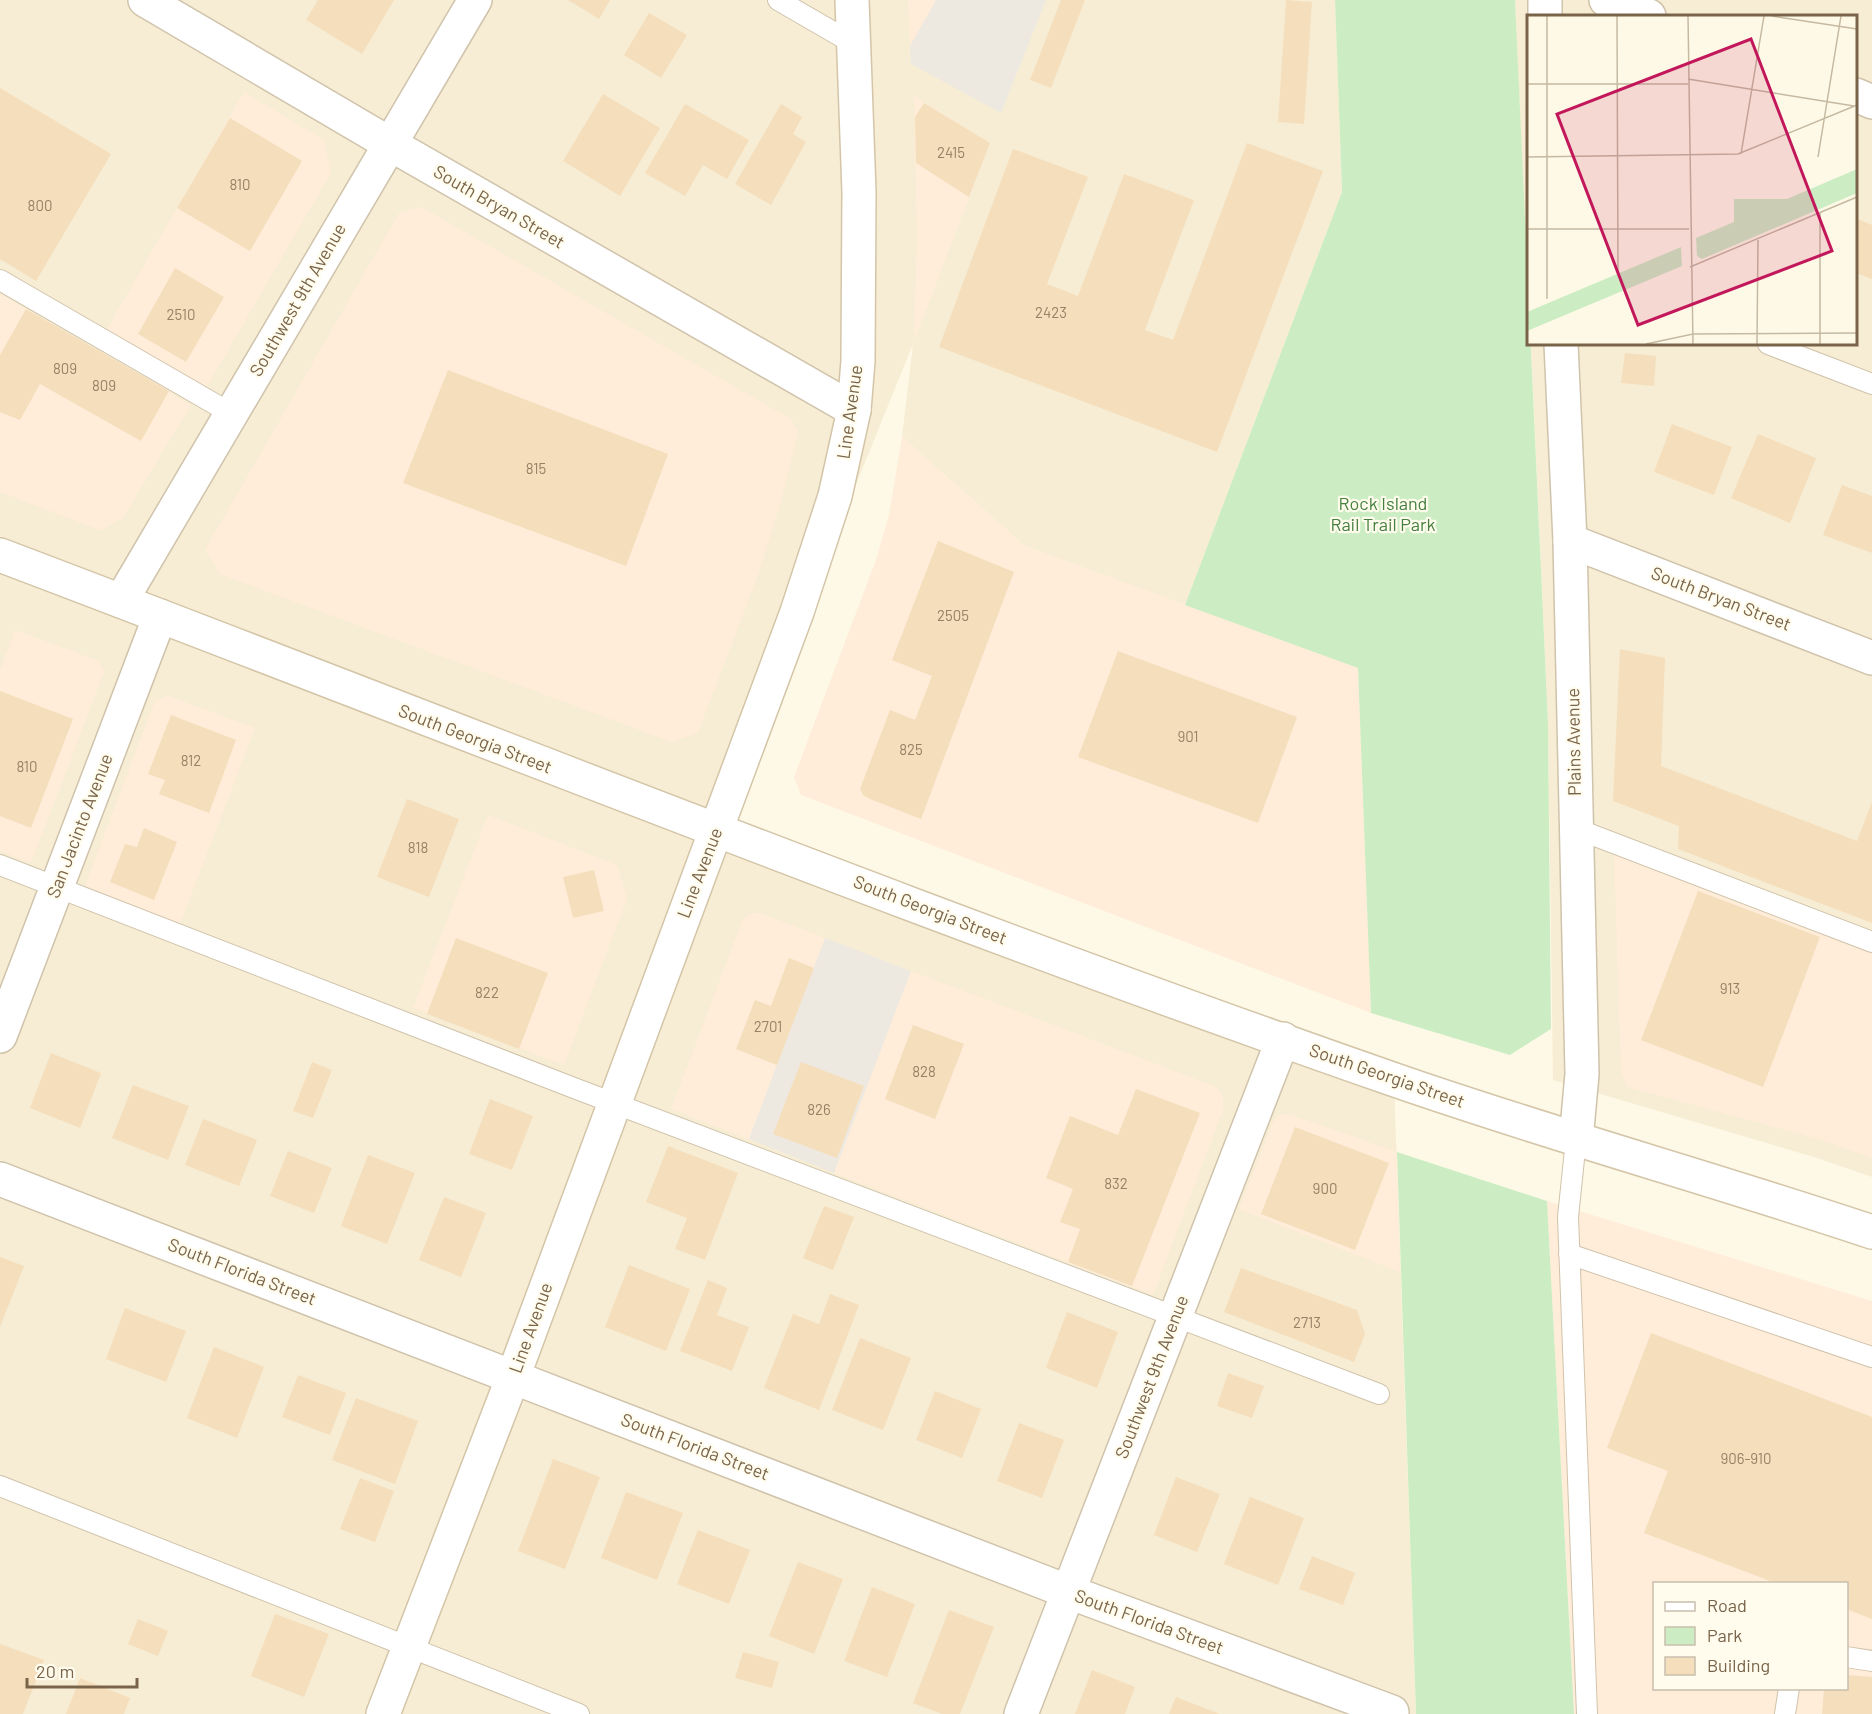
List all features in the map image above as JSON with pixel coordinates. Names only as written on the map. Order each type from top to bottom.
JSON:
[{"type":"street","name":"South Bryan Street","points":[[145,0],[854,411]]},
{"type":"street","name":"Southwest 9th Avenue","points":[[121,601],[476,0]]},
{"type":"street","name":"Line Avenue","points":[[383,1714],[513,1377],[716,830],[816,556],[835,496],[854,411],[860,295],[852,0]]},
{"type":"street","points":[[1606,0],[1646,15]]},
{"type":"street","points":[[1857,95],[1872,102]]},
{"type":"street","name":"Plains Avenue","points":[[1561,345],[1570,541],[1582,1074],[1576,1140]]},
{"type":"street","name":"South Bryan Street","points":[[1570,541],[1872,658]]},
{"type":"street","name":"South Georgia Street","points":[[0,555],[716,830],[1283,1039],[1576,1140],[1872,1232]]},
{"type":"street","name":"San Jacinto Avenue","points":[[0,1036],[160,616]]},
{"type":"street","name":"Southwest 9th Avenue","points":[[1021,1714],[1283,1039]]},
{"type":"street","name":"South Florida Street","points":[[0,1179],[1069,1592],[1392,1712]]},
{"type":"lane","points":[[778,0],[854,44]]},
{"type":"lane","points":[[0,280],[232,414]]},
{"type":"lane","points":[[1771,345],[1872,384]]},
{"type":"lane","points":[[1576,830],[1872,942]]},
{"type":"lane","points":[[0,865],[1379,1394]]},
{"type":"lane","points":[[1576,1140],[1568,1217],[1587,1714]]},
{"type":"lane","points":[[1569,1254],[1872,1357]]},
{"type":"lane","points":[[0,1486],[579,1714]]},
{"type":"lane","points":[[1848,1657],[1872,1661]]},
{"type":"lane","points":[[1785,1714],[1789,1690]]},
{"type":"shaded area","points":[[0,0],[1335,0],[1342,192],[1185,605],[1025,546],[902,437],[913,344],[716,830],[1394,1079],[1416,1714],[0,1714]]},
{"type":"shaded area","points":[[908,0],[936,0],[910,46]]},
{"type":"shaded area","points":[[936,0],[1046,0],[1001,113],[911,64],[910,46]]},
{"type":"shaded area","points":[[1515,0],[1872,0],[1872,1177],[1817,1158],[1553,1080],[1548,722],[1531,345],[1857,345],[1857,15],[1527,15],[1527,276]]},
{"type":"shaded area","points":[[244,92],[324,140],[331,173],[206,388],[107,329]]},
{"type":"shaded area","points":[[914,96],[990,143],[914,341],[917,238]]},
{"type":"shaded area","points":[[421,207],[791,419],[798,432],[781,502],[757,577],[698,733],[672,742],[220,574],[205,550],[399,213]]},
{"type":"shaded area","points":[[0,294],[191,405],[122,519],[100,530],[0,492]]},
{"type":"shaded area","points":[[902,437],[1025,546],[1358,668],[1371,1013],[801,795],[794,777],[876,560],[889,515]]},
{"type":"shaded area","points":[[15,630],[99,661],[104,672],[31,863],[0,851],[0,671]]},
{"type":"shaded area","points":[[168,696],[255,728],[180,924],[85,886],[155,701]]},
{"type":"shaded area","points":[[488,815],[617,865],[627,899],[564,1065],[413,1008]]},
{"type":"shaded area","points":[[1614,855],[1872,954],[1872,1158],[1819,1139],[1627,1087],[1621,1071]]},
{"type":"shaded area","points":[[760,913],[825,938],[749,1139],[671,1109],[743,919],[750,914]]},
{"type":"shaded area","points":[[825,938],[911,971],[834,1173],[749,1139]]},
{"type":"shaded area","points":[[911,971],[1214,1086],[1222,1093],[1224,1107],[1153,1295],[834,1173]]},
{"type":"shaded area","points":[[1280,1114],[1292,1115],[1397,1152],[1400,1272],[1239,1209],[1273,1122]]},
{"type":"shaded area","points":[[1547,1201],[1872,1301],[1872,1714],[1574,1714]]},
{"type":"green space","name":"Rock Island Rail Trail Park","points":[[1335,0],[1515,0],[1527,263],[1527,345],[1531,345],[1548,723],[1551,1029],[1510,1055],[1371,1013],[1358,668],[1185,605],[1342,192]]},
{"type":"green space","points":[[1397,1152],[1547,1201],[1574,1714],[1416,1714]]},
{"type":"building","points":[[318,0],[394,0],[362,54],[306,20]]},
{"type":"building","points":[[568,0],[610,0],[599,19]]},
{"type":"building","points":[[1061,0],[1085,0],[1051,88],[1030,80]]},
{"type":"building","points":[[1286,0],[1312,2],[1304,124],[1278,122]]},
{"type":"building","points":[[649,13],[687,35],[661,78],[624,55]]},
{"type":"building","points":[[0,88],[111,154],[36,281],[0,259]]},
{"type":"building","points":[[603,94],[660,128],[620,196],[563,161]]},
{"type":"building","points":[[924,103],[990,143],[969,197],[916,163],[915,117]]},
{"type":"building","points":[[685,104],[749,140],[727,179],[703,165],[685,196],[645,173]]},
{"type":"building","points":[[781,104],[802,117],[793,134],[806,142],[771,205],[735,184]]},
{"type":"building","points":[[230,118],[302,161],[250,251],[177,208]]},
{"type":"building","points":[[1247,143],[1323,171],[1217,452],[939,347],[1013,149],[1088,177],[1047,284],[1078,296],[1124,174],[1194,200],[1145,330],[1173,340]]},
{"type":"building","points":[[1858,219],[1872,225],[1872,279],[1857,273]]},
{"type":"building","points":[[175,268],[224,297],[186,362],[138,334]]},
{"type":"building","points":[[26,309],[169,391],[141,441],[40,384],[20,420],[0,412],[0,355]]},
{"type":"building","points":[[1625,353],[1656,356],[1654,386],[1621,383]]},
{"type":"building","points":[[448,370],[668,454],[626,566],[403,483]]},
{"type":"building","points":[[1672,424],[1732,447],[1714,495],[1654,472]]},
{"type":"building","points":[[1758,434],[1816,458],[1790,523],[1731,498]]},
{"type":"building","points":[[1842,485],[1872,496],[1872,553],[1823,535]]},
{"type":"building","points":[[938,541],[1014,572],[921,819],[870,799],[863,795],[860,789],[890,710],[915,720],[932,676],[892,660]]},
{"type":"building","points":[[1620,649],[1665,658],[1661,766],[1857,841],[1872,802],[1872,923],[1678,849],[1679,826],[1613,801]]},
{"type":"building","points":[[1118,651],[1297,717],[1258,823],[1078,757]]},
{"type":"building","points":[[0,691],[73,719],[31,828],[0,816]]},
{"type":"building","points":[[171,715],[236,740],[209,813],[159,794],[165,780],[148,774]]},
{"type":"building","points":[[407,799],[459,819],[429,897],[377,877]]},
{"type":"building","points":[[144,828],[177,842],[154,900],[110,882],[125,844],[137,847]]},
{"type":"building","points":[[594,870],[604,911],[573,918],[563,877]]},
{"type":"building","points":[[1698,891],[1820,937],[1763,1087],[1641,1040]]},
{"type":"building","points":[[456,938],[548,973],[519,1049],[427,1014]]},
{"type":"building","points":[[789,958],[814,968],[777,1065],[736,1049],[755,1000],[771,1006]]},
{"type":"building","points":[[913,1025],[964,1044],[935,1119],[885,1099]]},
{"type":"building","points":[[51,1053],[101,1073],[80,1128],[30,1108]]},
{"type":"building","points":[[312,1062],[332,1070],[313,1118],[293,1111]]},
{"type":"building","points":[[801,1062],[864,1086],[837,1158],[773,1134]]},
{"type":"building","points":[[133,1085],[189,1106],[168,1160],[112,1138]]},
{"type":"building","points":[[1136,1089],[1200,1113],[1132,1286],[1068,1262],[1080,1229],[1060,1222],[1073,1189],[1046,1178],[1070,1116],[1118,1135]]},
{"type":"building","points":[[490,1099],[533,1116],[512,1170],[469,1154]]},
{"type":"building","points":[[203,1119],[257,1140],[239,1186],[185,1165]]},
{"type":"building","points":[[1295,1127],[1389,1163],[1355,1250],[1261,1214]]},
{"type":"building","points":[[668,1146],[738,1173],[705,1260],[675,1249],[687,1218],[646,1202]]},
{"type":"building","points":[[288,1151],[332,1168],[314,1213],[270,1196]]},
{"type":"building","points":[[368,1155],[415,1173],[387,1244],[341,1226]]},
{"type":"building","points":[[444,1197],[486,1213],[461,1277],[419,1260]]},
{"type":"building","points":[[824,1206],[854,1217],[833,1270],[803,1258]]},
{"type":"building","points":[[0,1257],[24,1266],[0,1327]]},
{"type":"building","points":[[629,1265],[690,1289],[666,1351],[605,1327]]},
{"type":"building","points":[[1241,1268],[1357,1310],[1365,1334],[1354,1362],[1224,1312]]},
{"type":"building","points":[[708,1280],[727,1288],[717,1315],[749,1327],[732,1371],[680,1351]]},
{"type":"building","points":[[830,1294],[859,1305],[819,1410],[764,1388],[793,1314],[819,1324]]},
{"type":"building","points":[[125,1308],[186,1331],[166,1382],[106,1359]]},
{"type":"building","points":[[1067,1312],[1118,1332],[1097,1388],[1046,1368]]},
{"type":"building","points":[[1651,1333],[1872,1417],[1872,1619],[1848,1610],[1848,1582],[1773,1582],[1644,1533],[1668,1471],[1607,1448]]},
{"type":"building","points":[[860,1338],[911,1358],[883,1430],[832,1410]]},
{"type":"building","points":[[214,1347],[264,1367],[237,1438],[187,1418]]},
{"type":"building","points":[[1228,1373],[1264,1386],[1252,1418],[1217,1406]]},
{"type":"building","points":[[298,1375],[346,1393],[330,1435],[282,1417]]},
{"type":"building","points":[[935,1391],[981,1409],[962,1458],[916,1440]]},
{"type":"building","points":[[356,1398],[418,1421],[395,1484],[332,1460]]},
{"type":"building","points":[[1019,1423],[1064,1440],[1042,1498],[997,1481]]},
{"type":"building","points":[[553,1459],[600,1477],[565,1569],[518,1551]]},
{"type":"building","points":[[1176,1477],[1220,1494],[1197,1552],[1154,1535]]},
{"type":"building","points":[[360,1478],[394,1491],[375,1542],[340,1529]]},
{"type":"building","points":[[626,1492],[683,1513],[657,1580],[601,1558]]},
{"type":"building","points":[[1250,1497],[1304,1518],[1278,1585],[1224,1564]]},
{"type":"building","points":[[698,1530],[750,1550],[729,1604],[677,1584]]},
{"type":"building","points":[[1312,1556],[1355,1573],[1343,1605],[1299,1589]]},
{"type":"building","points":[[798,1562],[843,1579],[814,1654],[769,1636]]},
{"type":"building","points":[[872,1587],[915,1604],[887,1677],[844,1661]]},
{"type":"building","points":[[949,1610],[994,1627],[960,1714],[942,1714],[913,1703]]},
{"type":"building","points":[[275,1614],[329,1634],[304,1697],[251,1676]]},
{"type":"building","points":[[138,1619],[168,1631],[158,1656],[128,1644]]},
{"type":"building","points":[[0,1644],[44,1660],[23,1714],[0,1714]]},
{"type":"building","points":[[743,1652],[779,1662],[772,1688],[735,1678]]},
{"type":"building","points":[[1092,1670],[1135,1687],[1125,1714],[1075,1714]]},
{"type":"building","points":[[1848,1675],[1872,1677],[1872,1714],[1822,1714],[1824,1690],[1848,1690]]},
{"type":"building","points":[[80,1678],[130,1698],[124,1714],[66,1714]]},
{"type":"building","points":[[1176,1697],[1220,1714],[1169,1714]]}]
